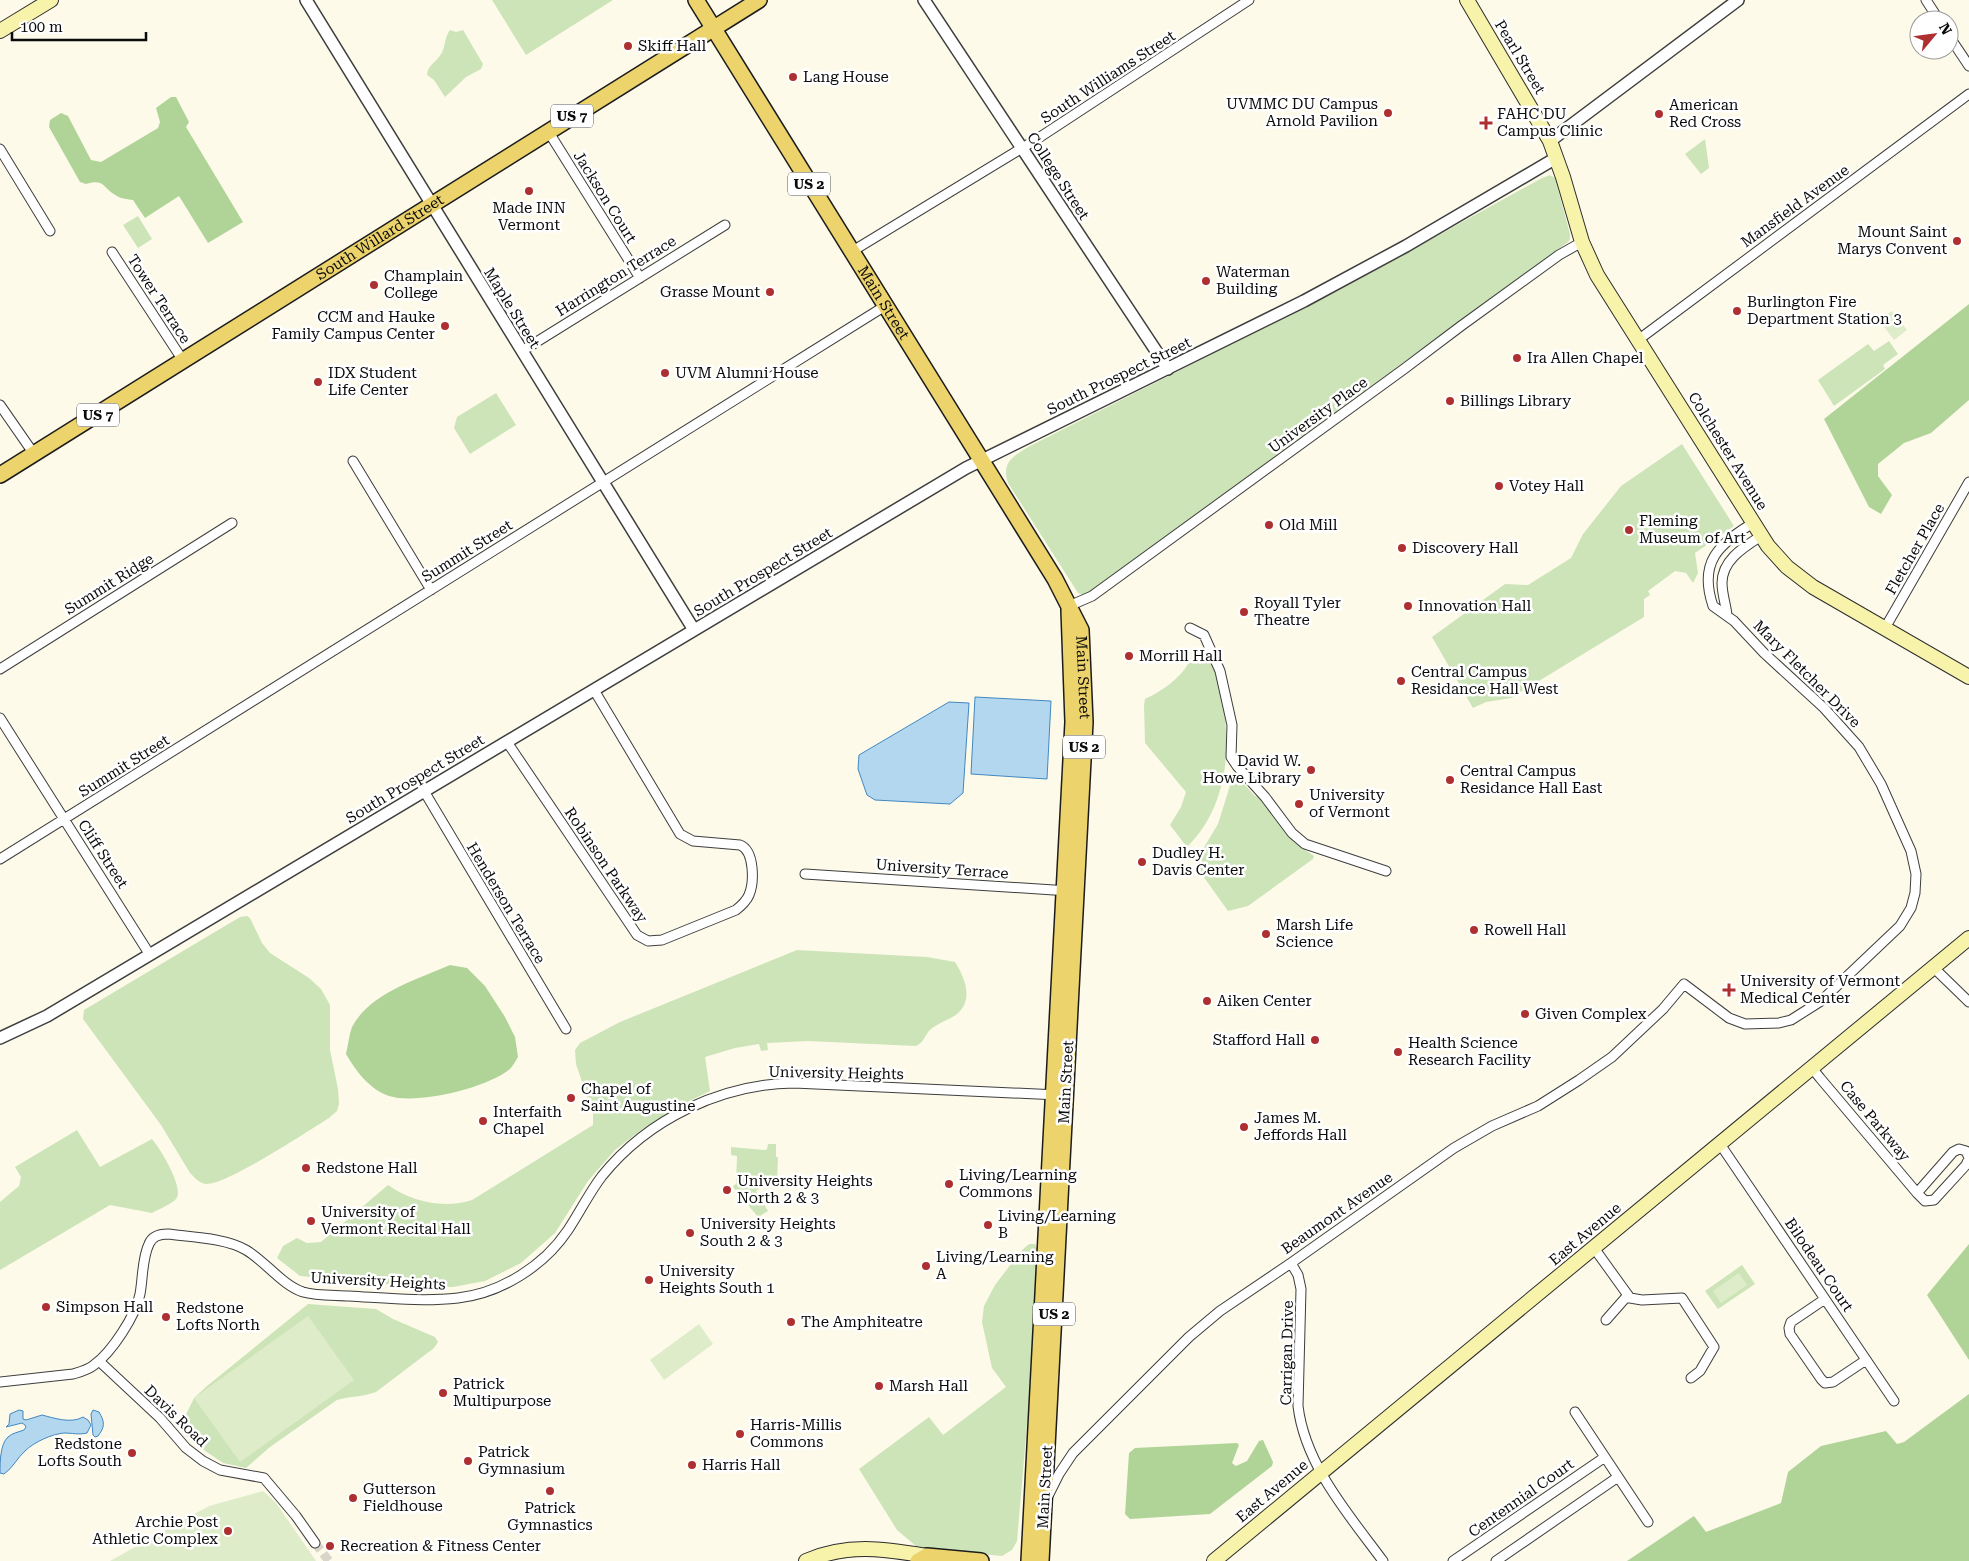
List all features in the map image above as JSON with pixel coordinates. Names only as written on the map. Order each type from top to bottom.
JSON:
[{"type":"main road","points":[[0,31],[36,4],[50,0]]},
{"type":"main road","name":"Main Street","points":[[696,0],[1055,579],[1069,606],[1073,722],[1070,891],[1041,1561]]},
{"type":"main road","name":"South Willard Street","points":[[0,475],[184,362],[548,131],[759,0]]},
{"type":"main road","name":"Pearl Street","points":[[1467,0],[1550,141],[1556,158]]},
{"type":"main road","name":"Colchester Avenue","points":[[1556,158],[1582,242],[1597,275],[1753,523],[1775,554],[1801,579],[1969,677]]},
{"type":"main road","name":"East Avenue","points":[[1208,1561],[1218,1558],[1969,938]]},
{"type":"main road","name":"Main Street","points":[[1029,1561],[1060,1095]]},
{"type":"main road","points":[[806,1561],[854,1548],[922,1558],[981,1561]]},
{"type":"main road","points":[[820,1556],[843,1561]]},
{"type":"street","name":"Maple Street","points":[[306,0],[694,630]]},
{"type":"street","name":"College Street","points":[[924,0],[1168,369]]},
{"type":"street","name":"South Williams Street","points":[[851,252],[1022,148],[1249,0]]},
{"type":"street","points":[[1550,141],[1738,0]]},
{"type":"street","points":[[1959,51],[1969,66]]},
{"type":"street","name":"Mansfield Avenue","points":[[1638,340],[1969,94]]},
{"type":"street","name":"Jackson Court","points":[[548,131],[640,278]]},
{"type":"street","points":[[0,149],[50,231]]},
{"type":"street","name":"South Prospect Street","points":[[0,1038],[36,1022],[150,955],[981,460],[1274,317],[1369,266],[1556,158]]},
{"type":"street","name":"Harrington Terrace","points":[[522,351],[725,225]]},
{"type":"street","name":"University Place","points":[[1069,606],[1092,596],[1559,255],[1582,242]]},
{"type":"street","name":"Tower Terrace","points":[[112,252],[184,362]]},
{"type":"street","name":"Summit Street","points":[[0,859],[885,306]]},
{"type":"street","points":[[0,405],[34,454]]},
{"type":"street","points":[[353,461],[431,590]]},
{"type":"street","name":"Fletcher Place","points":[[1885,628],[1969,482]]},
{"type":"street","name":"Summit Ridge","points":[[0,669],[232,523]]},
{"type":"street","name":"Mary Fletcher Drive","points":[[1684,984],[1723,1014],[1745,1024],[1779,1024],[1791,1020],[1821,1001],[1900,926],[1911,908],[1915,893],[1916,874],[1911,852],[1881,784],[1859,747],[1824,708],[1776,665],[1727,615],[1713,606],[1709,584],[1709,568],[1717,551],[1727,540],[1753,523]]},
{"type":"street","points":[[1727,615],[1722,591],[1722,576],[1732,558],[1762,536]]},
{"type":"street","points":[[1190,628],[1204,635],[1220,671],[1232,725],[1231,757],[1237,766],[1265,797],[1292,833],[1305,844],[1386,871]]},
{"type":"street","name":"Robinson Parkway","points":[[507,742],[637,935],[648,941],[662,940],[736,910],[744,903],[750,890],[751,858],[749,852],[737,845],[694,841],[684,837],[677,831],[594,690]]},
{"type":"street","name":"Cliff Street","points":[[0,718],[150,955]]},
{"type":"street","name":"Henderson Terrace","points":[[424,791],[566,1029]]},
{"type":"street","name":"University Terrace","points":[[805,874],[1070,891]]},
{"type":"street","points":[[1934,968],[1969,1002]]},
{"type":"street","name":"Beaumont Avenue","points":[[1044,1507],[1059,1474],[1074,1453],[1190,1338],[1220,1311],[1454,1148],[1492,1126],[1538,1106],[1612,1057],[1663,1009],[1684,984]]},
{"type":"street","name":"Case Parkway","points":[[1812,1068],[1917,1193]]},
{"type":"street","name":"University Heights","points":[[99,1361],[132,1317],[139,1298],[148,1246],[151,1240],[161,1234],[239,1246],[260,1260],[291,1286],[305,1292],[394,1299],[460,1298],[500,1286],[534,1266],[559,1242],[594,1186],[624,1153],[646,1135],[678,1114],[720,1094],[766,1085],[794,1083],[1060,1095]]},
{"type":"street","name":"Bilodeau Court","points":[[1720,1144],[1894,1402]]},
{"type":"street","points":[[1961,1149],[1967,1153],[1968,1163],[1934,1200],[1925,1201],[1917,1193],[1954,1150],[1961,1149]]},
{"type":"street","points":[[1594,1248],[1628,1295],[1635,1300],[1682,1298],[1714,1347],[1700,1371],[1691,1378]]},
{"type":"street","name":"Carrigan Drive","points":[[1291,1263],[1298,1275],[1301,1289],[1300,1416],[1321,1472],[1337,1500],[1383,1561]]},
{"type":"street","points":[[1606,1320],[1628,1295]]},
{"type":"street","points":[[1825,1299],[1791,1322],[1790,1334],[1825,1382],[1833,1382],[1866,1360]]},
{"type":"street","points":[[0,1382],[73,1374],[83,1371],[99,1361]]},
{"type":"street","name":"Davis Road","points":[[99,1361],[160,1418],[186,1448],[203,1461],[220,1470],[264,1478],[315,1542]]},
{"type":"street","points":[[1575,1412],[1648,1522]]},
{"type":"street","name":"Centennial Court","points":[[1453,1561],[1604,1457]]},
{"type":"street","points":[[1496,1561],[1618,1477]]},
{"type":"green space","points":[[492,0],[613,0],[526,55]]},
{"type":"green space","points":[[450,30],[456,32],[463,30],[483,64],[481,69],[466,77],[445,97],[434,80],[427,75],[429,68],[443,51]]},
{"type":"green space","points":[[171,97],[176,97],[189,122],[186,127],[243,222],[208,243],[179,196],[145,218],[133,200],[119,197],[100,183],[86,184],[80,182],[49,127],[50,120],[61,113],[68,116],[91,160],[101,162],[158,128],[160,122],[156,108]]},
{"type":"green space","points":[[1705,139],[1709,168],[1701,174],[1685,154]]},
{"type":"green space","points":[[1550,175],[1555,178],[1570,234],[1568,242],[1092,591],[1083,595],[1078,593],[1008,483],[1006,469],[1014,456],[1030,446],[1339,290]]},
{"type":"green space","points":[[138,216],[152,239],[138,248],[123,225]]},
{"type":"green space","points":[[1969,304],[1969,400],[1931,433],[1904,443],[1878,464],[1878,476],[1892,495],[1881,514],[1869,507],[1824,419]]},
{"type":"green space","points":[[1892,311],[1907,330],[1894,340],[1879,320]]},
{"type":"green space","points":[[1889,341],[1898,354],[1883,365],[1885,369],[1834,406],[1818,380],[1868,344],[1874,351]]},
{"type":"green space","points":[[496,393],[516,425],[470,454],[454,428],[457,417]]},
{"type":"green space","points":[[1682,444],[1734,526],[1695,553],[1698,573],[1693,583],[1686,573],[1675,571],[1648,591],[1650,595],[1644,599],[1644,617],[1511,698],[1486,702],[1473,708],[1432,637],[1505,584],[1528,585],[1571,558],[1583,534],[1621,486]]},
{"type":"green space","points":[[1193,655],[1200,664],[1204,657],[1210,663],[1212,661],[1224,709],[1226,759],[1222,783],[1215,806],[1203,828],[1187,847],[1170,825],[1181,807],[1186,792],[1145,743],[1144,705],[1145,699],[1166,687],[1179,676]]},
{"type":"green space","points":[[1233,776],[1267,805],[1294,842],[1314,856],[1313,859],[1248,906],[1228,911],[1198,869],[1202,863],[1200,854],[1218,824]]},
{"type":"green space","points":[[247,916],[250,918],[262,943],[270,953],[309,978],[321,989],[330,1005],[330,1050],[339,1104],[337,1111],[329,1118],[267,1157],[230,1176],[206,1184],[190,1173],[161,1125],[83,1019],[84,1010],[240,917]]},
{"type":"green space","points":[[797,950],[927,957],[955,962],[966,985],[965,1004],[954,1016],[931,1029],[920,1043],[915,1046],[808,1041],[767,1043],[768,1050],[761,1051],[759,1044],[735,1048],[705,1057],[710,1091],[679,1106],[641,1130],[615,1150],[588,1181],[555,1233],[521,1263],[485,1281],[453,1287],[408,1286],[300,1276],[277,1258],[283,1246],[297,1238],[307,1243],[321,1242],[388,1185],[407,1196],[439,1204],[461,1203],[472,1200],[593,1125],[593,1114],[576,1064],[575,1050],[580,1043],[620,1022]]},
{"type":"green space","points":[[450,965],[467,968],[485,986],[505,1017],[515,1037],[518,1057],[510,1069],[499,1076],[451,1093],[401,1098],[382,1093],[364,1079],[346,1054],[352,1027],[360,1015],[382,996],[409,982]]},
{"type":"green space","points":[[77,1130],[100,1167],[152,1139],[174,1178],[178,1194],[176,1199],[152,1213],[110,1205],[0,1270],[0,1202],[19,1186],[21,1177],[15,1167]]},
{"type":"green space","points":[[768,1144],[776,1144],[776,1157],[778,1157],[777,1181],[770,1186],[768,1184],[765,1187],[762,1183],[757,1186],[759,1189],[756,1191],[768,1211],[758,1217],[733,1187],[736,1184],[737,1156],[731,1155],[731,1147],[765,1150]]},
{"type":"green space","points":[[1029,1244],[1035,1244],[1037,1248],[1029,1402],[1017,1541],[1012,1550],[1002,1556],[916,1546],[897,1530],[859,1469],[929,1417],[943,1435],[1006,1387],[992,1368],[982,1322],[984,1306],[995,1285],[1021,1251]]},
{"type":"green space","points":[[1969,1244],[1969,1360],[1927,1295]]},
{"type":"green space","points":[[1742,1265],[1755,1284],[1718,1309],[1705,1291]]},
{"type":"green space","points":[[1739,1273],[1747,1285],[1721,1303],[1713,1291]]},
{"type":"green space","points":[[308,1304],[376,1309],[393,1319],[435,1337],[438,1342],[434,1348],[376,1392],[337,1400],[270,1447],[246,1468],[223,1463],[192,1442],[181,1430],[181,1425],[194,1398]]},
{"type":"green space","points":[[308,1316],[354,1380],[240,1462],[194,1398]]},
{"type":"green space","points":[[699,1324],[713,1344],[664,1380],[650,1360]]},
{"type":"green space","points":[[1969,1394],[1969,1561],[1627,1561],[1694,1516],[1706,1532],[1781,1503],[1788,1472],[1821,1446],[1886,1431],[1897,1444],[1904,1442]]},
{"type":"green space","points":[[1263,1440],[1273,1462],[1272,1466],[1210,1514],[1130,1519],[1125,1514],[1129,1453],[1135,1448],[1237,1443],[1239,1445],[1232,1463],[1236,1466],[1247,1461],[1259,1441]]},
{"type":"green space","name":"Archie Post Athletic Complex","points":[[263,1491],[276,1503],[316,1561],[110,1561],[209,1506]]},
{"type":"water","points":[[975,697],[1051,701],[1047,779],[971,774]]},
{"type":"water","points":[[949,702],[969,703],[963,793],[950,804],[875,800],[867,795],[858,769],[859,755]]},
{"type":"water","points":[[19,1410],[23,1411],[23,1419],[26,1420],[42,1415],[68,1420],[83,1417],[91,1425],[87,1433],[64,1433],[38,1442],[25,1451],[7,1472],[4,1474],[0,1473],[1,1454],[5,1440],[26,1427],[22,1423],[6,1427],[9,1424],[10,1414]]},
{"type":"water","points":[[93,1410],[99,1412],[103,1424],[100,1433],[95,1437],[93,1435],[91,1414]]},
{"type":"tunnel","points":[[315,1543],[329,1561]]},
{"type":"place","name":"Skiff Hall","points":[[628,46]]},
{"type":"place","name":"Lang House","points":[[793,77]]},
{"type":"place","name":"UVMMC DU Campus Arnold Pavilion","points":[[1388,113]]},
{"type":"place","name":"American Red Cross","points":[[1659,114]]},
{"type":"place","name":"FAHC DU Campus Clinic","points":[[1486,123]]},
{"type":"place","name":"Made INN Vermont","points":[[529,191]]},
{"type":"place","name":"Mount Saint Marys Convent","points":[[1957,241]]},
{"type":"place","name":"Waterman Building","points":[[1206,281]]},
{"type":"place","name":"Champlain College","points":[[374,285]]},
{"type":"place","name":"Grasse Mount","points":[[770,292]]},
{"type":"place","name":"Burlington Fire Department Station 3","points":[[1737,311]]},
{"type":"place","name":"CCM and Hauke Family Campus Center","points":[[445,326]]},
{"type":"place","name":"Ira Allen Chapel","points":[[1517,358]]},
{"type":"place","name":"UVM Alumni House","points":[[665,373]]},
{"type":"place","name":"IDX Student Life Center","points":[[318,382]]},
{"type":"place","name":"Billings Library","points":[[1450,401]]},
{"type":"place","name":"Votey Hall","points":[[1499,486]]},
{"type":"place","name":"Old Mill","points":[[1269,525]]},
{"type":"place","name":"Fleming Museum of Art","points":[[1629,530]]},
{"type":"place","name":"Discovery Hall","points":[[1402,548]]},
{"type":"place","name":"Innovation Hall","points":[[1408,606]]},
{"type":"place","name":"Royall Tyler Theatre","points":[[1244,612]]},
{"type":"place","name":"Morrill Hall","points":[[1129,656]]},
{"type":"place","name":"Central Campus Residance Hall West","points":[[1401,681]]},
{"type":"place","name":"David W. Howe Library","points":[[1311,770]]},
{"type":"place","name":"Central Campus Residance Hall East","points":[[1450,780]]},
{"type":"place","name":"University of Vermont","points":[[1299,804]]},
{"type":"place","name":"Dudley H. Davis Center","points":[[1142,862]]},
{"type":"place","name":"Rowell Hall","points":[[1474,930]]},
{"type":"place","name":"Marsh Life Science","points":[[1266,934]]},
{"type":"place","name":"University of Vermont Medical Center","points":[[1729,990]]},
{"type":"place","name":"Aiken Center","points":[[1207,1001]]},
{"type":"place","name":"Given Complex","points":[[1525,1014]]},
{"type":"place","name":"Stafford Hall","points":[[1315,1040]]},
{"type":"place","name":"Health Science Research Facility","points":[[1398,1052]]},
{"type":"place","name":"Chapel of Saint Augustine","points":[[571,1098]]},
{"type":"place","name":"Interfaith Chapel","points":[[483,1121]]},
{"type":"place","name":"James M. Jeffords Hall","points":[[1244,1127]]},
{"type":"place","name":"Redstone Hall","points":[[306,1168]]},
{"type":"place","name":"Living/Learning Commons","points":[[949,1184]]},
{"type":"place","name":"University Heights North 2 & 3","points":[[727,1190]]},
{"type":"place","name":"University of Vermont Recital Hall","points":[[311,1221]]},
{"type":"place","name":"Living/Learning B","points":[[988,1225]]},
{"type":"place","name":"University Heights South 2 & 3","points":[[690,1233]]},
{"type":"place","name":"Living/Learning A","points":[[926,1266]]},
{"type":"place","name":"University Heights South 1","points":[[649,1280]]},
{"type":"place","name":"Simpson Hall","points":[[46,1307]]},
{"type":"place","name":"Redstone Lofts North","points":[[166,1317]]},
{"type":"place","name":"The Amphiteatre","points":[[791,1322]]},
{"type":"place","name":"Marsh Hall","points":[[879,1386]]},
{"type":"place","name":"Patrick Multipurpose","points":[[443,1393]]},
{"type":"place","name":"Harris-Millis Commons","points":[[740,1434]]},
{"type":"place","name":"Redstone Lofts South","points":[[132,1453]]},
{"type":"place","name":"Patrick Gymnasium","points":[[468,1461]]},
{"type":"place","name":"Harris Hall","points":[[692,1465]]},
{"type":"place","name":"Patrick Gymnastics","points":[[550,1491]]},
{"type":"place","name":"Gutterson Fieldhouse","points":[[353,1498]]},
{"type":"place","name":"Archie Post Athletic Complex","points":[[228,1531]]},
{"type":"place","name":"Recreation & Fitness Center","points":[[330,1546]]}]
